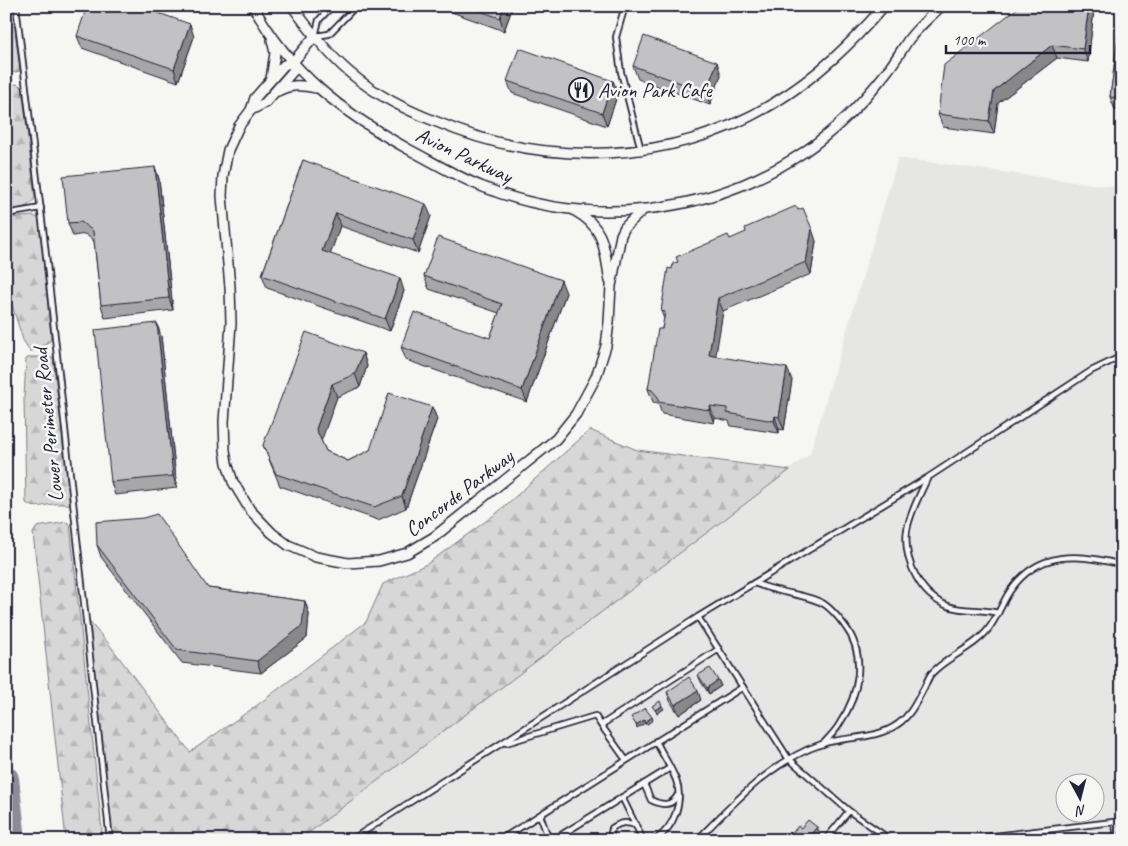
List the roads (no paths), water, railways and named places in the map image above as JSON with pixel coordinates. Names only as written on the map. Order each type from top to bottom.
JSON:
[{"type":"street","name":"Avion Parkway","points":[[253,6],[271,35],[316,88],[370,128],[465,179],[509,197],[531,203],[573,210],[608,212],[644,209],[692,201],[737,187],[779,167],[804,152],[822,138],[869,94],[910,38],[941,6]]},
{"type":"street","name":"Avion Parkway","points":[[292,6],[315,36],[348,71],[384,98],[402,108],[477,138],[504,145],[558,153],[604,154],[678,143],[722,128],[773,104],[841,54],[884,6]]},
{"type":"street","points":[[270,82],[274,69],[275,53],[271,35]]},
{"type":"street","name":"Concorde Parkway","points":[[315,36],[294,62],[284,65],[255,98],[226,156],[222,196],[230,287],[231,323],[224,422],[225,450],[233,482],[250,510],[272,534],[299,550],[316,557],[348,563],[379,561],[407,553],[434,537],[556,439],[582,404],[596,377],[607,340],[611,286],[621,235],[625,227],[644,209]]},
{"type":"street","name":"Concorde Parkway","points":[[250,110],[265,103],[274,94],[294,70],[294,62]]},
{"type":"street","points":[[274,94],[287,87],[301,85],[316,88]]},
{"type":"street","name":"Concorde Parkway","points":[[573,210],[588,218],[596,227],[602,240],[611,286]]},
{"type":"lane","name":"Lower Perimeter Road","points":[[16,6],[41,208],[110,840]]},
{"type":"lane","points":[[332,6],[319,20],[315,36],[329,34],[355,7]]},
{"type":"lane","points":[[625,6],[616,37],[621,72],[641,150]]},
{"type":"lane","points":[[6,214],[41,208]]},
{"type":"lane","points":[[351,840],[698,617],[927,478],[1091,371],[1122,356]]},
{"type":"lane","points":[[927,478],[912,512],[907,530],[910,561],[916,576],[925,589],[936,599],[947,605],[960,609],[986,609],[998,613]]},
{"type":"lane","points":[[697,840],[736,801],[788,758],[823,744],[879,734],[896,725],[910,714],[930,675],[979,640],[988,630],[1010,591],[1025,573],[1044,562],[1061,557],[1080,556],[1097,558],[1122,565]]},
{"type":"lane","points":[[754,583],[808,597],[824,604],[835,612],[851,634],[859,661],[856,690],[840,725],[823,744]]},
{"type":"lane","points":[[698,617],[788,758],[849,810],[891,840]]},
{"type":"lane","points":[[601,725],[719,649]]},
{"type":"lane","points":[[500,840],[743,687]]},
{"type":"lane","points":[[499,744],[595,716],[626,760]]},
{"type":"lane","points":[[655,840],[668,828],[674,818],[678,793],[676,780],[656,741]]},
{"type":"lane","points":[[553,840],[670,768]]},
{"type":"lane","points":[[644,784],[651,800],[659,804],[667,804],[674,801],[678,793]]},
{"type":"lane","points":[[622,798],[643,840]]},
{"type":"lane","points":[[826,839],[849,810]]},
{"type":"lane","points":[[540,815],[549,840]]},
{"type":"lane","points":[[610,840],[612,828],[619,823],[626,822],[636,825]]},
{"type":"lane","points":[[1115,822],[1117,840]]},
{"type":"lane","points":[[959,840],[1122,822]]},
{"type":"place","name":"Avion Park Cafe","points":[[581,90]]}]
